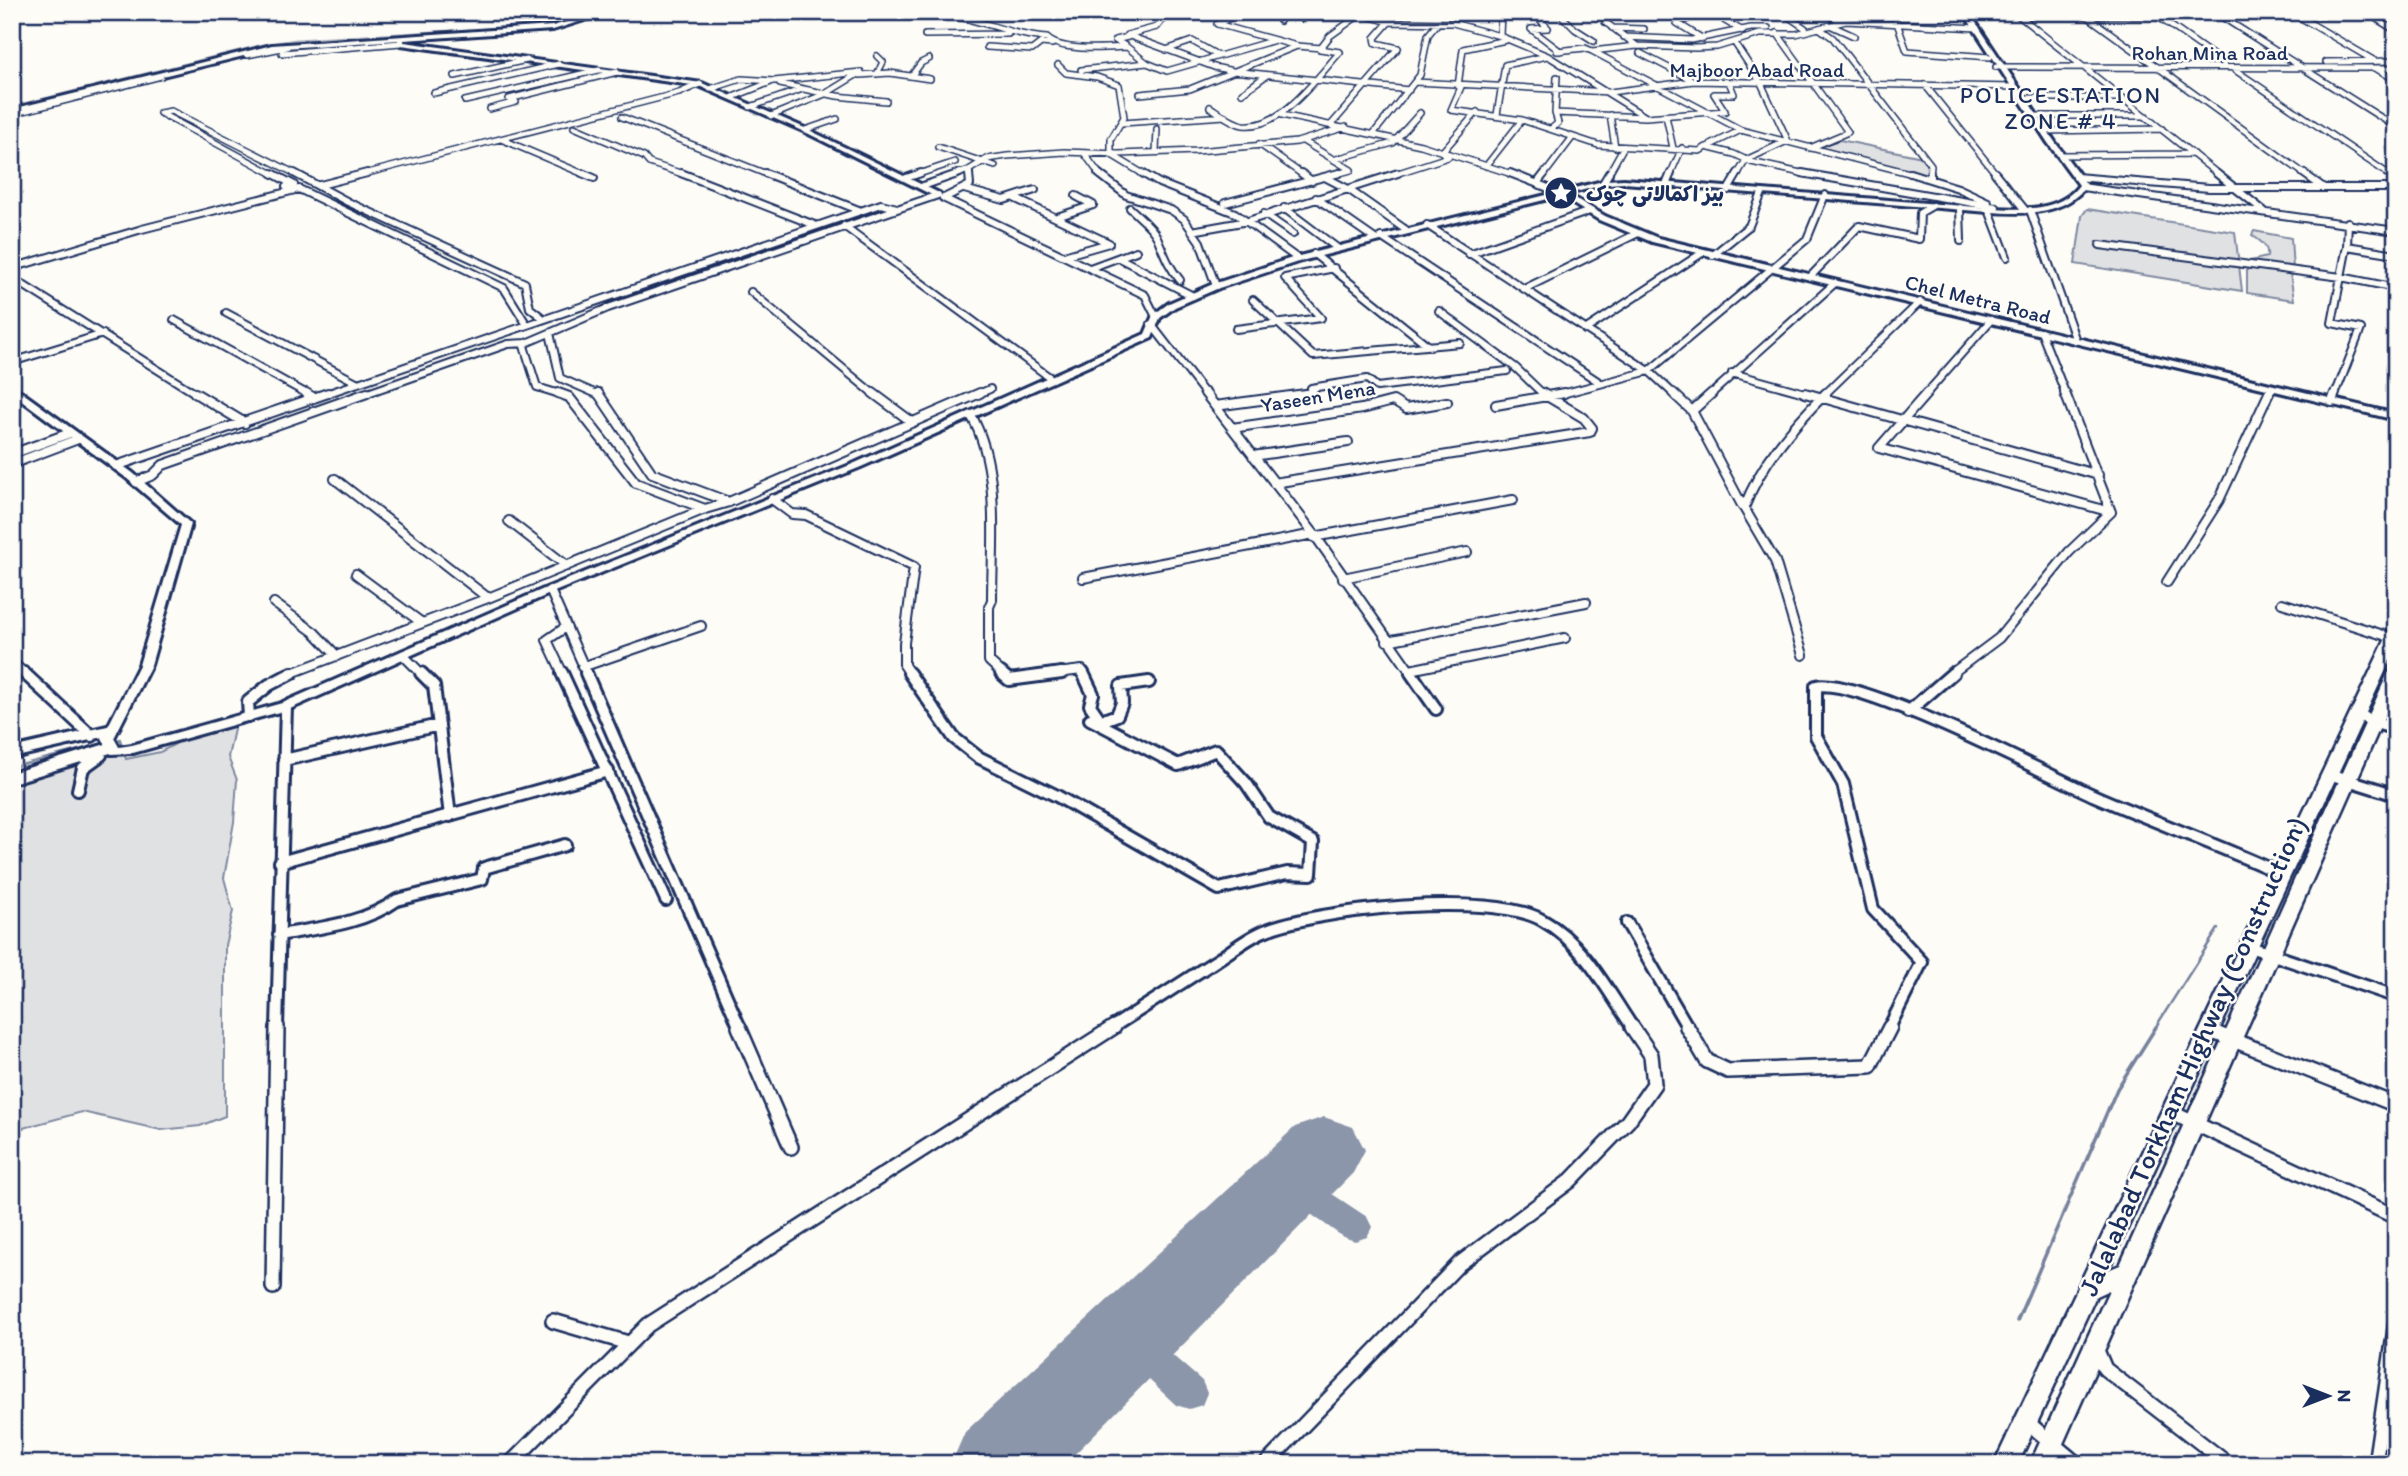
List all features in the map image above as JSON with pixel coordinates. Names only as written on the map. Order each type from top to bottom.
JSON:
[{"type":"highway","points":[[2006,1464],[2347,733],[2393,643]]},
{"type":"highway","name":"Jalalabad Torkham Highway (Construction)","points":[[2042,1464],[2396,673]]},
{"type":"highway","points":[[2347,733],[2358,754]]},
{"type":"highway","points":[[2089,1289],[2129,1271]]},
{"type":"street","points":[[833,12],[931,12]]},
{"type":"street","points":[[923,14],[933,17],[960,12]]},
{"type":"street","points":[[1169,12],[1157,27],[1115,40],[1147,63],[1167,71],[1275,40]]},
{"type":"street","points":[[1178,12],[1207,14]]},
{"type":"street","points":[[1210,107],[1244,126],[1262,123],[1282,115],[1340,52],[1297,46],[1217,24],[1234,16],[1222,12]]},
{"type":"street","points":[[1280,21],[1286,12]]},
{"type":"street","points":[[1302,19],[1305,12]]},
{"type":"street","points":[[1405,22],[1411,12]]},
{"type":"street","points":[[1453,23],[1457,12]]},
{"type":"street","points":[[1501,12],[1503,38]]},
{"type":"street","points":[[1533,12],[1548,27],[1531,29],[1560,51]]},
{"type":"street","points":[[1558,12],[1575,29],[1594,41]]},
{"type":"street","points":[[1608,12],[1605,22],[1637,46]]},
{"type":"street","points":[[1676,12],[1697,14]]},
{"type":"street","points":[[1842,12],[1846,21]]},
{"type":"street","points":[[1893,12],[1907,51],[1990,57]]},
{"type":"street","points":[[1961,12],[1974,28],[2070,179],[2083,186],[2275,214]]},
{"type":"street","points":[[1966,12],[1990,57],[1998,66]]},
{"type":"street","points":[[261,58],[401,40],[553,28],[604,13]]},
{"type":"street","points":[[1322,48],[1336,30],[1359,13],[1390,22],[1453,23],[1503,38],[1548,56],[1646,117]]},
{"type":"street","points":[[1782,13],[1822,13],[1846,21],[1974,28]]},
{"type":"street","points":[[1782,13],[1805,28]]},
{"type":"street","points":[[2294,13],[2375,61]]},
{"type":"street","points":[[1685,20],[1697,17],[1697,14]]},
{"type":"street","points":[[2017,14],[2396,14]]},
{"type":"street","points":[[2017,14],[2263,211]]},
{"type":"street","points":[[2085,14],[2324,188]]},
{"type":"street","points":[[2153,14],[2224,62]]},
{"type":"street","points":[[2218,14],[2396,127]]},
{"type":"street","points":[[2366,14],[2396,31]]},
{"type":"street","points":[[950,15],[1016,34]]},
{"type":"street","points":[[1725,21],[1743,31]]},
{"type":"street","points":[[1592,51],[1637,46],[1717,47],[1760,34],[1796,34],[1846,21]]},
{"type":"street","points":[[1331,125],[1398,48],[1376,43],[1375,38],[1390,22]]},
{"type":"street","points":[[1374,133],[1415,82],[1428,44],[1427,35],[1438,23]]},
{"type":"street","points":[[1676,23],[1703,39]]},
{"type":"street","points":[[1233,28],[1244,24]]},
{"type":"street","points":[[1832,25],[1854,36]]},
{"type":"street","points":[[1624,37],[1703,39],[1751,28],[1822,27],[1910,135],[1931,165],[1930,179]]},
{"type":"street","points":[[1612,28],[1644,29]]},
{"type":"street","points":[[1777,33],[1848,131],[1810,148]]},
{"type":"street","points":[[925,35],[1016,34],[1043,37],[1053,44]]},
{"type":"street","points":[[1128,37],[1233,71],[1409,90]]},
{"type":"street","points":[[1503,38],[1462,49],[1458,86],[1461,87],[1451,110],[1522,120],[1572,138],[1619,147],[1682,148],[1700,151],[1741,130]]},
{"type":"street","points":[[12,112],[272,47],[401,40],[700,84],[733,97],[1067,255],[1144,295],[1154,320],[1215,406],[1314,536],[1436,709]]},
{"type":"street","points":[[1166,50],[1192,41],[1217,55]]},
{"type":"street","points":[[1734,42],[1761,83],[1788,141]]},
{"type":"street","points":[[987,47],[1029,50],[1041,43],[1127,47]]},
{"type":"street","points":[[12,112],[300,44]]},
{"type":"street","points":[[1059,53],[1064,45]]},
{"type":"street","points":[[1140,94],[1181,92],[1297,46]]},
{"type":"street","points":[[1539,53],[1585,48],[1741,130],[1958,188],[1995,209],[2007,257]]},
{"type":"street","points":[[273,49],[282,54]]},
{"type":"street","points":[[1640,53],[1694,81]]},
{"type":"street","points":[[1497,115],[1505,65],[1548,56]]},
{"type":"street","points":[[877,57],[883,62],[877,74]]},
{"type":"street","points":[[912,75],[918,66],[929,59]]},
{"type":"street","points":[[455,76],[527,60]]},
{"type":"street","points":[[2078,62],[2396,61]]},
{"type":"street","points":[[1064,72],[1147,63]]},
{"type":"street","points":[[434,93],[559,64]]},
{"type":"street","points":[[1058,65],[1064,72],[1097,76],[1119,85],[1125,108],[1122,123],[1111,139],[1108,153]]},
{"type":"street","name":"Rohan Mina Road","points":[[1998,66],[2396,68]]},
{"type":"street","points":[[2232,68],[2396,179]]},
{"type":"street","points":[[2377,68],[2396,80]]},
{"type":"street","points":[[465,101],[599,70]]},
{"type":"street","points":[[490,109],[516,102],[509,99],[617,72]]},
{"type":"street","points":[[733,97],[772,81],[861,72],[860,75]]},
{"type":"street","points":[[897,82],[904,74]]},
{"type":"street","points":[[771,116],[825,94],[860,75],[904,74],[930,79]]},
{"type":"street","points":[[1242,93],[1267,75]]},
{"type":"street","points":[[1551,129],[1558,123],[1555,113],[1558,77]]},
{"type":"street","points":[[710,89],[741,79],[772,81],[825,94],[885,102],[892,95]]},
{"type":"street","name":"Majboor Abad Road","points":[[1415,82],[1607,91],[1694,81],[2012,87]]},
{"type":"street","points":[[1555,113],[1646,117],[1725,111],[1714,94],[1734,94],[1729,82]]},
{"type":"street","points":[[320,185],[679,93],[700,84]]},
{"type":"street","points":[[1925,85],[2027,210],[2076,341]]},
{"type":"street","points":[[2012,87],[2083,186]]},
{"type":"street","points":[[750,107],[804,88]]},
{"type":"street","points":[[849,97],[863,89]]},
{"type":"street","points":[[2022,98],[2123,99]]},
{"type":"street","points":[[12,261],[294,185],[160,113],[171,111],[229,138],[245,150],[320,185],[348,202],[477,259],[525,284],[530,308],[544,319]]},
{"type":"street","points":[[1442,152],[1477,112]]},
{"type":"street","points":[[1336,159],[1393,143],[1420,113]]},
{"type":"street","points":[[1282,115],[1374,133],[1442,152],[1561,193]]},
{"type":"street","points":[[1603,183],[1619,147],[1610,115]]},
{"type":"street","points":[[1122,123],[1226,116]]},
{"type":"street","points":[[1666,116],[1673,148]]},
{"type":"street","points":[[2034,116],[2146,116]]},
{"type":"street","points":[[622,117],[862,211]]},
{"type":"street","points":[[805,130],[837,119]]},
{"type":"street","points":[[1486,166],[1522,120]]},
{"type":"street","points":[[574,127],[644,157],[649,163],[659,164],[817,226]]},
{"type":"street","points":[[923,186],[969,170],[981,162],[1028,153],[1156,152],[1303,141],[1346,127]]},
{"type":"street","points":[[1156,152],[1157,129]]},
{"type":"street","points":[[2043,131],[2162,129]]},
{"type":"street","points":[[1538,183],[1572,138]]},
{"type":"street","points":[[501,139],[594,178]]},
{"type":"street","points":[[1225,203],[1351,170],[1303,141]]},
{"type":"street","points":[[1728,190],[1746,160],[1788,141]]},
{"type":"street","points":[[1259,144],[1312,181]]},
{"type":"street","points":[[938,146],[995,166]]},
{"type":"street","points":[[1706,147],[1746,160],[1816,176],[1995,209]]},
{"type":"street","points":[[1666,185],[1682,148]]},
{"type":"street","points":[[1192,231],[1248,221],[1448,157],[1442,152]]},
{"type":"street","points":[[1084,153],[1105,181],[1144,203],[1183,217],[1206,254],[1216,286]]},
{"type":"street","points":[[1108,153],[1159,183],[1248,221],[1298,259]]},
{"type":"street","points":[[2060,155],[2193,154]]},
{"type":"street","points":[[906,178],[955,162]]},
{"type":"street","points":[[964,190],[970,185],[969,170]]},
{"type":"street","points":[[1325,177],[1348,189],[1406,230]]},
{"type":"street","points":[[2076,177],[2236,188],[2396,188]]},
{"type":"street","points":[[12,778],[114,749],[154,745],[286,706],[550,590],[971,415],[1149,336],[1154,320],[1193,296],[1314,254],[1603,183],[1624,181],[1762,193],[1825,195],[1932,206],[2027,210],[2065,202],[2083,186]]},
{"type":"street","points":[[12,268],[142,229],[299,188],[505,288],[527,325]]},
{"type":"street","points":[[136,482],[153,475],[163,465],[508,344],[526,343],[608,308],[897,208],[964,190],[1004,200],[1035,190]]},
{"type":"street","name":"Chel Metra Road","points":[[1561,193],[1636,234],[1702,253],[1920,302],[2396,417]]},
{"type":"street","points":[[1713,255],[1749,226],[1762,193]]},
{"type":"street","points":[[1496,405],[1547,398],[1649,370],[1807,239],[1825,195]]},
{"type":"street","points":[[1056,217],[1093,205],[1076,196]]},
{"type":"street","points":[[1014,198],[1056,217],[1070,220],[1109,243],[1067,255]]},
{"type":"street","points":[[1316,198],[1599,382]]},
{"type":"street","points":[[116,466],[881,204],[897,208]]},
{"type":"street","points":[[2214,205],[2396,230]]},
{"type":"street","points":[[1810,277],[1859,226],[1919,239],[1920,212],[1932,206]]},
{"type":"street","points":[[1130,208],[1156,234],[1163,257],[1180,280]]},
{"type":"street","points":[[1284,208],[1337,248]]},
{"type":"street","points":[[1960,208],[1961,241]]},
{"type":"street","points":[[1469,254],[1590,211]]},
{"type":"street","points":[[1264,214],[1293,234]]},
{"type":"street","points":[[2332,402],[2361,329],[2332,323],[2347,247],[2348,224]]},
{"type":"street","points":[[1427,225],[1649,370],[1692,411],[1775,561],[1793,612],[1803,655]]},
{"type":"street","points":[[844,226],[1052,379]]},
{"type":"street","points":[[1524,289],[1636,234]]},
{"type":"street","points":[[2100,245],[2341,277],[2396,288]]},
{"type":"street","points":[[2347,247],[2396,254]]},
{"type":"street","points":[[1090,268],[1136,251]]},
{"type":"street","points":[[1585,330],[1702,253]]},
{"type":"street","points":[[1314,254],[1430,346]]},
{"type":"street","points":[[1119,258],[1193,296]]},
{"type":"street","points":[[1236,329],[1321,318],[1285,278],[1334,268]]},
{"type":"street","points":[[12,278],[245,423]]},
{"type":"street","points":[[1692,411],[1835,283]]},
{"type":"street","points":[[751,292],[868,390],[912,422]]},
{"type":"street","points":[[1253,300],[1314,356],[1460,343]]},
{"type":"street","points":[[1744,508],[1746,495],[1771,453],[1920,302]]},
{"type":"street","points":[[1274,483],[1590,432],[1592,428],[1584,418],[1547,398],[1516,368],[1439,311]]},
{"type":"street","points":[[226,313],[358,383]]},
{"type":"street","points":[[174,320],[314,398]]},
{"type":"street","points":[[1991,320],[1879,448],[2111,512]]},
{"type":"street","points":[[2041,332],[2111,512]]},
{"type":"street","points":[[550,333],[560,377],[597,392],[652,473],[729,502]]},
{"type":"street","points":[[12,362],[103,334]]},
{"type":"street","points":[[526,343],[524,346],[537,387],[569,397],[636,482],[705,509]]},
{"type":"street","points":[[1215,406],[1313,394],[1311,388],[1367,379],[1377,387],[1507,371]]},
{"type":"street","points":[[1732,373],[2098,475]]},
{"type":"street","points":[[12,388],[116,466],[186,524],[145,665],[108,738],[114,749]]},
{"type":"street","points":[[2167,582],[2219,500],[2272,388]]},
{"type":"street","points":[[249,716],[248,702],[269,685],[301,668],[488,598],[705,509],[729,502],[990,389]]},
{"type":"street","name":"Yaseen Mena","points":[[1232,428],[1362,409],[1393,401],[1406,408],[1447,402]]},
{"type":"street","points":[[971,415],[978,423],[986,453],[992,600],[989,607],[989,661],[1009,680],[1082,670],[1093,694],[1090,705],[1101,721],[1117,715],[1122,703],[1121,686],[1149,682]]},
{"type":"street","points":[[12,454],[74,436]]},
{"type":"street","points":[[12,464],[74,436]]},
{"type":"street","points":[[1253,456],[1348,442]]},
{"type":"street","points":[[335,479],[488,598]]},
{"type":"street","points":[[772,499],[792,514],[806,515],[914,567],[904,643],[904,665],[954,738],[978,757],[1056,796],[1219,889],[1287,873],[1311,874],[1313,842],[1269,817],[1246,783],[1216,750],[1178,765],[1090,719]]},
{"type":"street","points":[[1083,578],[1513,500]]},
{"type":"street","points":[[1909,712],[1967,660],[1999,638],[2069,552],[2111,512]]},
{"type":"street","points":[[509,521],[567,566]]},
{"type":"street","points":[[1343,578],[1467,552]]},
{"type":"street","points":[[356,574],[422,623]]},
{"type":"street","points":[[550,590],[791,1147]]},
{"type":"street","points":[[1387,641],[1586,602]]},
{"type":"street","points":[[274,603],[314,632],[337,656]]},
{"type":"street","points":[[2283,603],[2393,643]]},
{"type":"street","points":[[582,667],[701,626]]},
{"type":"street","points":[[566,627],[547,640],[666,900]]},
{"type":"street","points":[[1409,670],[1565,638]]},
{"type":"street","points":[[403,655],[434,686],[450,816]]},
{"type":"street","points":[[12,662],[16,671],[92,736]]},
{"type":"street","points":[[1627,923],[1707,1061],[1728,1071],[1870,1066],[1922,962],[1873,909],[1843,785],[1816,736],[1816,686],[1828,683],[1909,712],[2127,810],[2244,856],[2282,874]]},
{"type":"street","points":[[273,1287],[280,862],[286,706]]},
{"type":"street","points":[[2357,713],[2372,722],[2396,729]]},
{"type":"street","points":[[284,760],[439,726]]},
{"type":"street","points":[[12,753],[112,730]]},
{"type":"street","points":[[78,790],[86,764],[114,749]]},
{"type":"street","points":[[280,862],[608,771]]},
{"type":"street","points":[[2329,774],[2396,795]]},
{"type":"street","points":[[279,935],[330,925],[389,908],[397,900],[482,879],[484,868],[565,845]]},
{"type":"street","points":[[510,1464],[648,1325],[1262,932],[1296,922],[1399,906],[1451,905],[1497,909],[1541,919],[1581,951],[1651,1055],[1654,1084],[1628,1121],[1570,1181],[1459,1264],[1266,1464]]},
{"type":"street","points":[[2248,946],[2396,997]]},
{"type":"street","points":[[2208,1030],[2396,1105]]},
{"type":"street","points":[[2170,1112],[2396,1217]]},
{"type":"street","points":[[553,1321],[628,1343]]},
{"type":"street","points":[[2375,1464],[2391,1386],[2396,1322]]},
{"type":"street","points":[[2095,1346],[2105,1369],[2228,1464]]},
{"type":"street","points":[[2026,1421],[2077,1464]]},
{"type":"shaded area","points":[[1840,140],[1922,157],[1929,165],[1929,176],[1816,147]]},
{"type":"shaded area","points":[[2087,209],[2235,232],[2242,291],[2075,264],[2082,216]]},
{"type":"shaded area","points":[[2254,231],[2291,238],[2293,270],[2250,265],[2250,261],[2267,257],[2265,247],[2252,235]]},
{"type":"shaded area","points":[[2247,267],[2290,273],[2294,300],[2247,293]]},
{"type":"shaded area","points":[[236,720],[228,757],[237,780],[234,822],[224,878],[233,911],[225,945],[225,1116],[200,1126],[161,1130],[82,1112],[12,1131],[12,767],[120,739],[126,759],[160,752],[200,731]]},
{"type":"waterway","points":[[12,108],[264,46],[296,41],[541,27],[588,14]]},
{"type":"waterway","points":[[2155,1028],[2218,929]]},
{"type":"waterway","points":[[2017,1321],[2117,1089],[2156,1027]]},
{"type":"taxiway","points":[[1291,1183],[1355,1227]]},
{"type":"taxiway","points":[[1129,1339],[1189,1393]]},
{"type":"runway","points":[[999,1464],[1324,1150]]},
{"type":"place","name":"بیز اکمالاتی چوک","points":[[1561,193]]},
{"type":"district","name":"POLICE STATION ZONE # 4","points":[[2061,108]]}]
